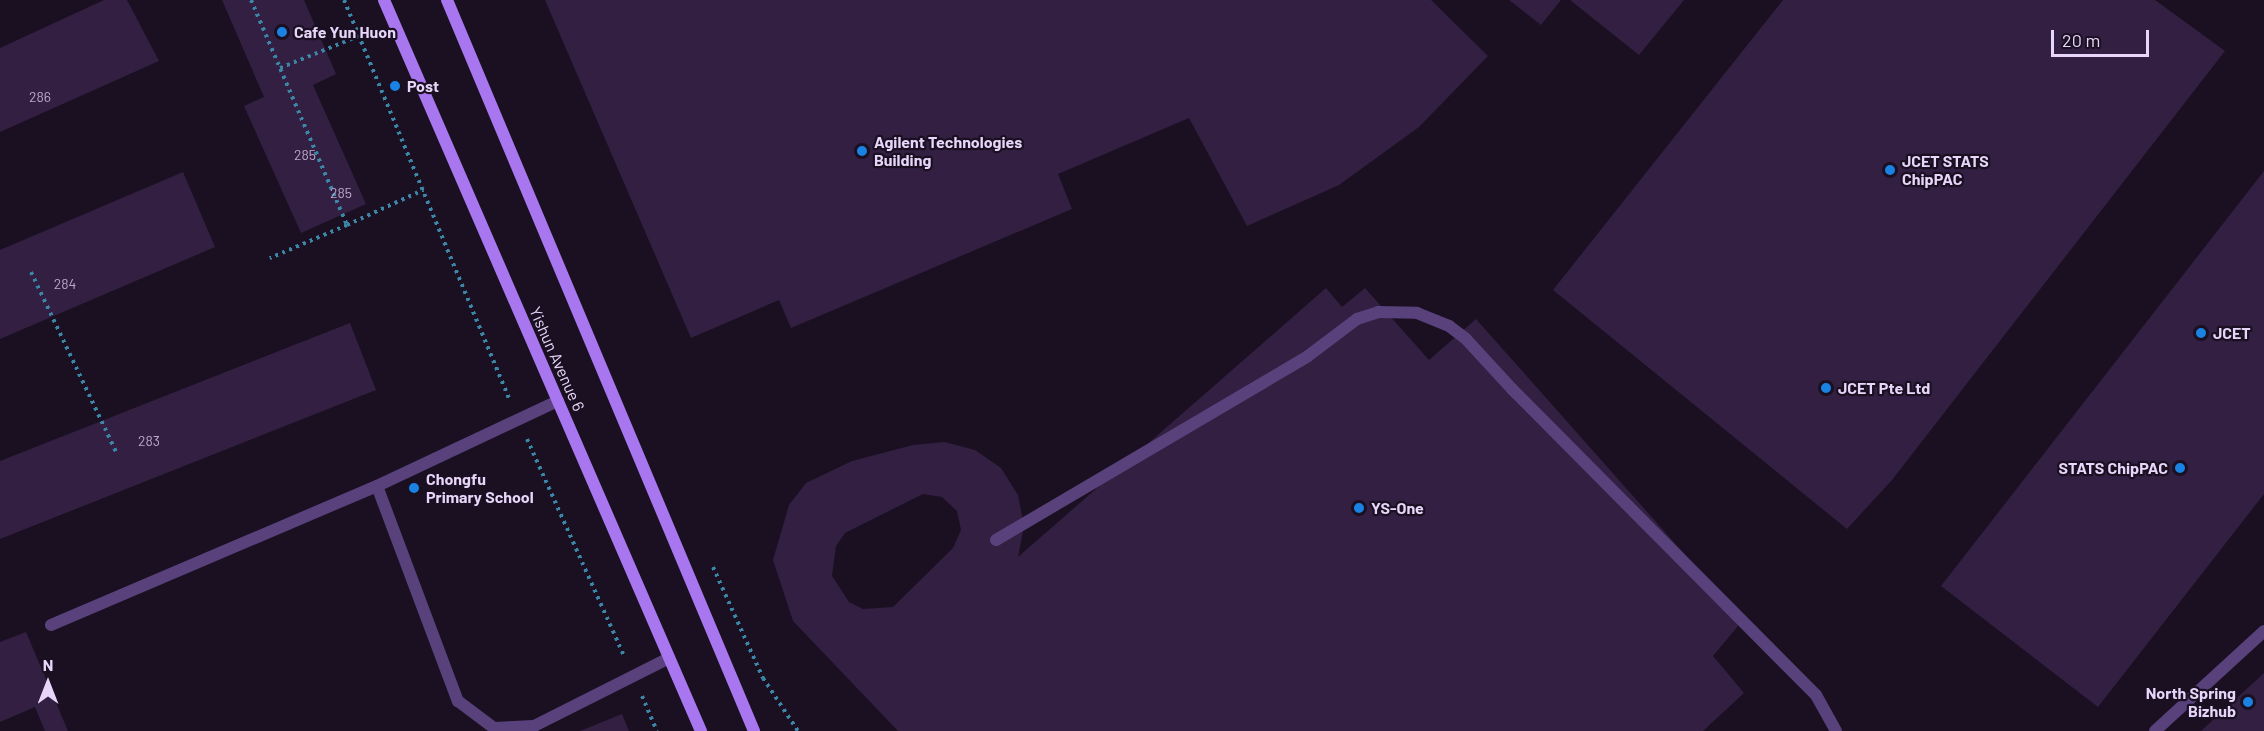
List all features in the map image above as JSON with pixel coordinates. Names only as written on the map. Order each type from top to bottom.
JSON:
[{"type":"main road","name":"Yishun Avenue 6","points":[[384,0],[701,731]]},
{"type":"main road","points":[[447,0],[754,731]]},
{"type":"lane","points":[[996,540],[1308,356],[1357,319],[1378,312],[1417,313],[1449,326],[1466,339],[1512,390],[1816,695],[1836,731]]},
{"type":"lane","points":[[51,625],[377,486],[558,401]]},
{"type":"lane","points":[[377,486],[458,701],[492,729],[534,726],[669,658]]},
{"type":"lane","points":[[2155,731],[2264,631]]},
{"type":"path","points":[[251,0],[347,225]]},
{"type":"path","points":[[344,0],[518,420],[657,731]]},
{"type":"path","points":[[280,68],[359,36]]},
{"type":"path","points":[[270,258],[423,190]]},
{"type":"path","points":[[31,272],[116,452]]},
{"type":"path","points":[[709,559],[763,678],[798,731]]},
{"type":"building","points":[[104,0],[127,0],[159,61],[0,132],[0,48]]},
{"type":"building","points":[[222,0],[304,0],[336,74],[313,85],[366,204],[301,233],[244,106],[264,97]]},
{"type":"building","name":"Agilent Technologies Building","points":[[545,0],[1431,0],[1488,56],[1419,127],[1339,185],[1247,226],[1189,118],[1058,174],[1072,209],[791,328],[779,300],[691,338]]},
{"type":"building","points":[[1509,0],[1561,0],[1541,25]]},
{"type":"building","points":[[1570,0],[1684,0],[1639,55]]},
{"type":"building","name":"JCET STATS ChipPAC","points":[[1783,0],[2155,0],[2225,51],[1892,480],[1847,529],[1553,290]]},
{"type":"building","name":"JCET","points":[[2264,171],[2264,494],[2098,707],[1941,586]]},
{"type":"building","points":[[183,172],[215,247],[0,339],[0,250]]},
{"type":"building","name":"YS-One","points":[[1326,288],[1342,307],[1365,288],[1429,360],[1476,319],[1743,620],[1713,656],[1744,693],[1703,731],[898,731],[793,621],[773,560],[789,505],[806,483],[852,461],[913,445],[945,442],[975,450],[1001,468],[1018,495],[1024,526],[1018,557]],"holes":[[[923,494],[942,497],[957,511],[961,530],[953,548],[893,607],[863,609],[849,602],[832,576],[836,546],[845,533]]]},
{"type":"building","points":[[350,323],[376,390],[0,539],[0,461]]},
{"type":"building","points":[[26,632],[68,731],[45,731],[35,707],[0,722],[0,642]]},
{"type":"building","name":"North Spring Bizhub","points":[[2264,673],[2264,731],[2201,731]]},
{"type":"building","points":[[622,714],[629,731],[580,731]]},
{"type":"place","name":"Cafe Yun Huon","points":[[282,32]]},
{"type":"place","name":"Post","points":[[395,86]]},
{"type":"place","name":"Agilent Technologies Building","points":[[862,151]]},
{"type":"place","name":"JCET STATS ChipPAC","points":[[1890,170]]},
{"type":"place","name":"JCET","points":[[2201,333]]},
{"type":"place","name":"JCET Pte Ltd","points":[[1826,388]]},
{"type":"place","name":"STATS ChipPAC","points":[[2180,468]]},
{"type":"place","name":"Chongfu Primary School","points":[[414,488]]},
{"type":"place","name":"YS-One","points":[[1359,508]]},
{"type":"place","name":"North Spring Bizhub","points":[[2248,702]]}]
